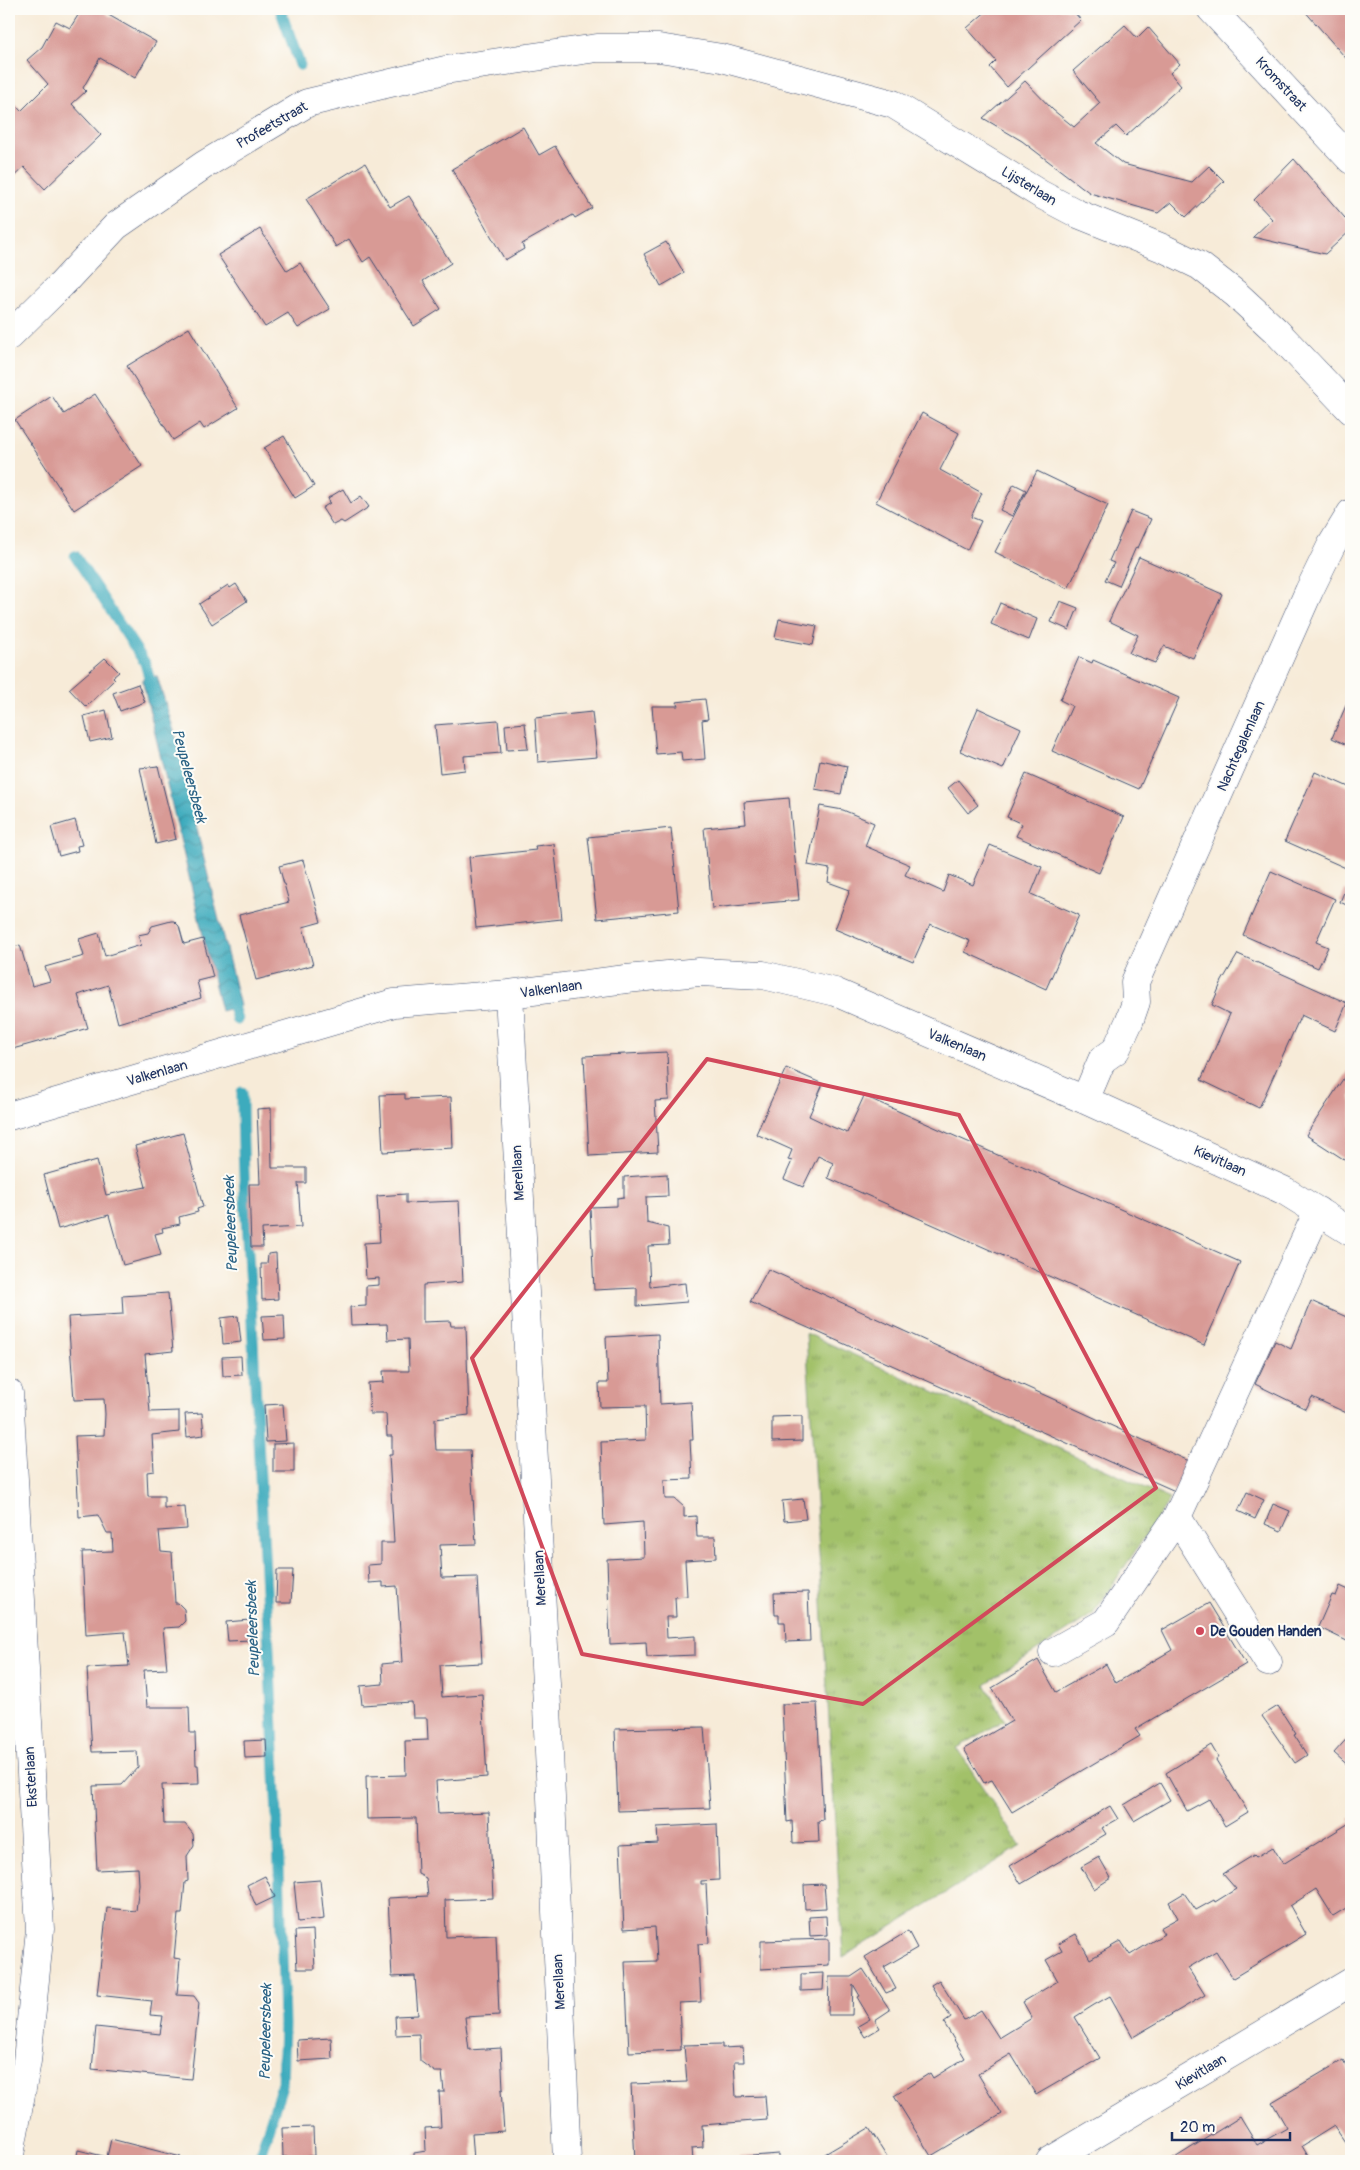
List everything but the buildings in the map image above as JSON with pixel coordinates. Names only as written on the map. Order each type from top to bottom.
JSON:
[{"type":"street","name":"Kromstraat","points":[[1211,9],[1351,160]]},
{"type":"street","name":"Profeetstraat","points":[[9,336],[61,285],[116,226],[204,165],[307,103],[445,70],[597,48],[659,48]]},
{"type":"street","name":"Lijsterlaan","points":[[659,48],[722,58],[893,104],[1040,194],[1078,214],[1165,249],[1200,266],[1236,294],[1276,330],[1351,410]]},
{"type":"street","name":"Nachtegalenlaan","points":[[1085,1100],[1102,1060],[1116,1050],[1129,1022],[1136,1002],[1135,982],[1309,591],[1331,546],[1351,513]]},
{"type":"street","name":"Valkenlaan","points":[[9,1116],[394,1003],[509,994],[699,972],[762,975],[835,992],[1085,1100]]},
{"type":"street","name":"Merellaan","points":[[509,994],[546,1684],[567,2161]]},
{"type":"street","name":"Kievitlaan","points":[[1085,1100],[1285,1191],[1351,1232]]},
{"type":"street","points":[[1053,1652],[1106,1622],[1177,1517],[1318,1211]]},
{"type":"street","name":"Eksterlaan","points":[[9,1393],[40,1929],[28,2061],[9,2160]]},
{"type":"street","points":[[1177,1517],[1268,1662]]},
{"type":"street","name":"Kievitlaan","points":[[1050,2161],[1351,1982]]},
{"type":"highlighted area","points":[[707,1059],[959,1115],[1156,1488],[863,1704],[582,1654],[472,1358]]},
{"type":"green space","points":[[806,1333],[1170,1499],[1093,1614],[985,1684],[1005,1720],[957,1748],[1021,1846],[843,1957]]},
{"type":"water","points":[[157,676],[178,744],[240,1006],[221,1011],[142,679]]},
{"type":"waterway","name":"Peupeleersbeek","points":[[280,9],[300,65]]},
{"type":"waterway","name":"Peupeleersbeek","points":[[75,556],[145,663],[153,691]]},
{"type":"waterway","name":"Peupeleersbeek","points":[[230,995],[237,1020]]},
{"type":"waterway","name":"Peupeleersbeek","points":[[242,1092],[245,1201],[276,1784],[284,2025],[282,2085],[258,2161]]},
{"type":"place","name":"De Gouden Handen","points":[[1200,1631]]}]
